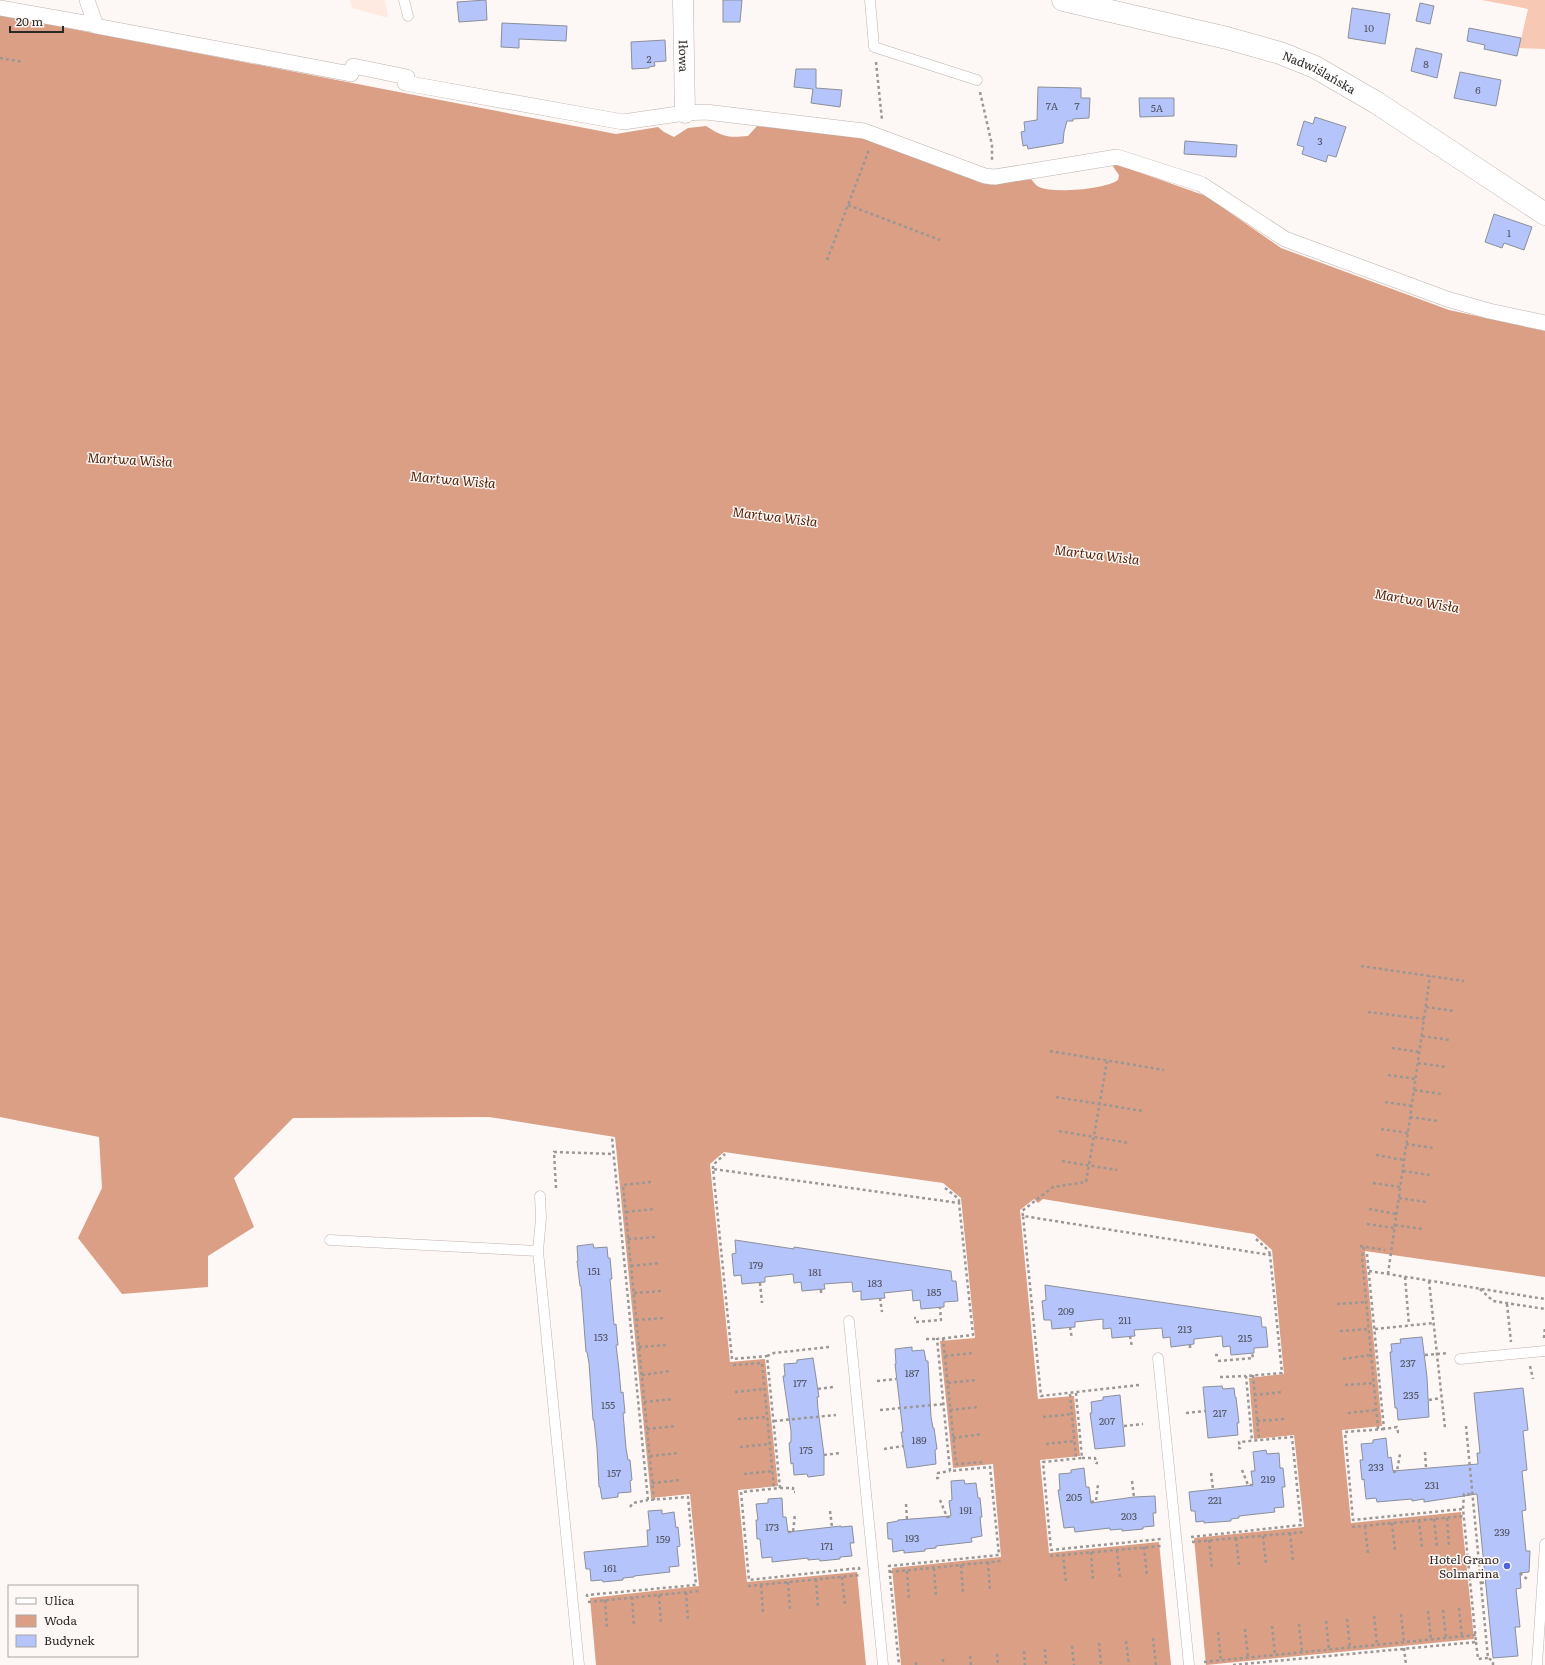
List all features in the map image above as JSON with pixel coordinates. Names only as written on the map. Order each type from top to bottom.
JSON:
[{"type":"street","points":[[87,0],[96,26],[351,74],[353,66],[406,77],[405,83],[623,122],[685,113],[706,112],[864,131],[985,176],[1117,157],[1201,184],[1285,239],[1447,299],[1489,311],[1545,323]]},
{"type":"street","name":"Iłowa","points":[[682,0],[685,113]]},
{"type":"street","name":"Nadwiślańska","points":[[1063,0],[1227,38],[1280,53],[1315,67],[1378,103],[1545,214]]},
{"type":"street","points":[[0,8],[90,24]]},
{"type":"lane","points":[[404,0],[408,16]]},
{"type":"lane","points":[[870,0],[874,47],[977,80]]},
{"type":"lane","points":[[540,1196],[541,1218],[538,1251],[579,1665]]},
{"type":"lane","points":[[330,1240],[538,1251]]},
{"type":"lane","points":[[849,1321],[883,1665]]},
{"type":"lane","points":[[1460,1359],[1544,1347]]},
{"type":"lane","points":[[1158,1358],[1189,1665]]},
{"type":"lane","points":[[1537,1665],[1545,1544]]},
{"type":"path","points":[[827,260],[875,135],[883,119],[874,47]]},
{"type":"path","points":[[0,58],[23,62]]},
{"type":"path","points":[[977,80],[992,145],[992,176]]},
{"type":"path","points":[[848,205],[940,240]]},
{"type":"path","points":[[1361,966],[1464,981]]},
{"type":"path","points":[[1388,1274],[1430,976]]},
{"type":"path","points":[[1426,1007],[1454,1011]]},
{"type":"path","points":[[1368,1012],[1424,1019]]},
{"type":"path","points":[[1422,1036],[1450,1040]]},
{"type":"path","points":[[1392,1048],[1420,1052]]},
{"type":"path","points":[[1050,1051],[1164,1070]]},
{"type":"path","points":[[1107,1061],[1086,1182],[1053,1187],[1022,1211],[1041,1396],[1070,1395],[1082,1390],[1139,1385]]},
{"type":"path","points":[[1418,1063],[1446,1067]]},
{"type":"path","points":[[1388,1075],[1416,1079]]},
{"type":"path","points":[[1414,1090],[1442,1094]]},
{"type":"path","points":[[1056,1097],[1143,1111]]},
{"type":"path","points":[[1385,1102],[1412,1106]]},
{"type":"path","points":[[1410,1117],[1438,1121]]},
{"type":"path","points":[[1381,1129],[1408,1133]]},
{"type":"path","points":[[1059,1131],[1129,1143]]},
{"type":"path","points":[[612,1138],[648,1500]]},
{"type":"path","points":[[1406,1144],[1434,1148]]},
{"type":"path","points":[[556,1188],[554,1152],[614,1154]]},
{"type":"path","points":[[725,1154],[713,1165],[713,1169],[732,1359],[761,1357],[774,1353],[829,1347]]},
{"type":"path","points":[[1376,1155],[1404,1160]]},
{"type":"path","points":[[1062,1161],[1117,1170]]},
{"type":"path","points":[[713,1169],[959,1203]]},
{"type":"path","points":[[1402,1172],[1430,1175]]},
{"type":"path","points":[[651,1182],[623,1185],[654,1499]]},
{"type":"path","points":[[1373,1182],[1400,1187]]},
{"type":"path","points":[[926,1339],[944,1340],[973,1336],[959,1199],[945,1188]]},
{"type":"path","points":[[1398,1198],[1426,1202]]},
{"type":"path","points":[[626,1212],[654,1209]]},
{"type":"path","points":[[1369,1209],[1396,1214]]},
{"type":"path","points":[[1023,1216],[1270,1255]]},
{"type":"path","points":[[1366,1224],[1422,1229]]},
{"type":"path","points":[[628,1239],[657,1237]]},
{"type":"path","points":[[1220,1377],[1253,1376],[1282,1372],[1270,1255],[1269,1251],[1256,1239]]},
{"type":"path","points":[[1360,1246],[1364,1248],[1385,1250]]},
{"type":"path","points":[[1364,1248],[1362,1257],[1378,1428]]},
{"type":"path","points":[[1368,1254],[1384,1428]]},
{"type":"path","points":[[631,1266],[660,1263]]},
{"type":"path","points":[[1369,1271],[1545,1299]]},
{"type":"path","points":[[1405,1277],[1409,1325]]},
{"type":"path","points":[[1429,1281],[1445,1428]]},
{"type":"path","points":[[760,1283],[762,1303]]},
{"type":"path","points":[[1479,1289],[1493,1301],[1545,1309]]},
{"type":"path","points":[[821,1290],[821,1296]]},
{"type":"path","points":[[634,1293],[662,1291]]},
{"type":"path","points":[[880,1298],[882,1312]]},
{"type":"path","points":[[1337,1304],[1366,1302]]},
{"type":"path","points":[[1507,1304],[1512,1346]]},
{"type":"path","points":[[916,1322],[941,1320],[940,1307]]},
{"type":"path","points":[[636,1320],[665,1318]]},
{"type":"path","points":[[1375,1329],[1434,1323]]},
{"type":"path","points":[[1070,1327],[1072,1340]]},
{"type":"path","points":[[1544,1347],[1545,1327]]},
{"type":"path","points":[[1340,1331],[1369,1329]]},
{"type":"path","points":[[1130,1336],[1132,1347]]},
{"type":"path","points":[[937,1339],[950,1471]]},
{"type":"path","points":[[944,1340],[956,1468]]},
{"type":"path","points":[[639,1347],[668,1345]]},
{"type":"path","points":[[1425,1355],[1451,1352]]},
{"type":"path","points":[[945,1355],[974,1353]]},
{"type":"path","points":[[1218,1361],[1253,1358],[1252,1353]]},
{"type":"path","points":[[1343,1358],[1371,1355]]},
{"type":"path","points":[[767,1356],[780,1488]]},
{"type":"path","points":[[761,1357],[774,1487]]},
{"type":"path","points":[[733,1365],[762,1363]]},
{"type":"path","points":[[642,1375],[670,1371]]},
{"type":"path","points":[[1246,1376],[1252,1441]]},
{"type":"path","points":[[1253,1376],[1259,1439]]},
{"type":"path","points":[[877,1381],[896,1379]]},
{"type":"path","points":[[948,1383],[976,1380]]},
{"type":"path","points":[[1345,1385],[1374,1382]]},
{"type":"path","points":[[818,1389],[833,1387]]},
{"type":"path","points":[[735,1392],[764,1389]]},
{"type":"path","points":[[1254,1395],[1283,1392]]},
{"type":"path","points":[[1076,1393],[1082,1458]]},
{"type":"path","points":[[1070,1395],[1076,1457]]},
{"type":"path","points":[[1429,1400],[1442,1398]]},
{"type":"path","points":[[644,1402],[673,1399]]},
{"type":"path","points":[[880,1410],[944,1404]]},
{"type":"path","points":[[950,1410],[979,1407]]},
{"type":"path","points":[[1348,1413],[1376,1410]]},
{"type":"path","points":[[1186,1412],[1205,1411]]},
{"type":"path","points":[[1043,1417],[1072,1414]]},
{"type":"path","points":[[774,1421],[836,1415]]},
{"type":"path","points":[[738,1419],[767,1417]]},
{"type":"path","points":[[1257,1421],[1285,1419]]},
{"type":"path","points":[[1124,1426],[1143,1424]]},
{"type":"path","points":[[647,1429],[676,1426]]},
{"type":"path","points":[[1466,1426],[1488,1658]]},
{"type":"path","points":[[1399,1432],[1398,1427],[1345,1432],[1353,1520],[1463,1509]]},
{"type":"path","points":[[953,1438],[982,1434]]},
{"type":"path","points":[[1191,1537],[1301,1525],[1292,1437],[1239,1442],[1240,1448],[1238,1448]]},
{"type":"path","points":[[1046,1444],[1074,1442]]},
{"type":"path","points":[[740,1447],[770,1444]]},
{"type":"path","points":[[884,1449],[903,1446]]},
{"type":"path","points":[[1425,1452],[1426,1468]]},
{"type":"path","points":[[650,1456],[678,1453]]},
{"type":"path","points":[[824,1455],[840,1453]]},
{"type":"path","points":[[1393,1472],[1397,1471],[1400,1454]]},
{"type":"path","points":[[1098,1463],[1096,1463],[1095,1458],[1076,1457],[1043,1462],[1051,1550],[1161,1539],[1160,1546],[1162,1552]]},
{"type":"path","points":[[936,1478],[938,1478],[938,1473],[984,1462]]},
{"type":"path","points":[[899,1665],[891,1572],[889,1566],[999,1555],[990,1467],[956,1468]]},
{"type":"path","points":[[1242,1470],[1248,1485],[1253,1485]]},
{"type":"path","points":[[744,1474],[773,1472]]},
{"type":"path","points":[[1211,1473],[1213,1489]]},
{"type":"path","points":[[653,1484],[681,1480]]},
{"type":"path","points":[[1132,1481],[1134,1497]]},
{"type":"path","points":[[1090,1502],[1096,1501],[1098,1485]]},
{"type":"path","points":[[748,1586],[858,1576],[859,1568],[749,1580],[741,1492],[774,1487],[793,1488],[793,1492],[795,1492]]},
{"type":"path","points":[[1473,1494],[1464,1494],[1463,1516],[1474,1636],[1478,1659],[1488,1658],[1493,1661],[1493,1665]]},
{"type":"path","points":[[588,1609],[589,1602],[587,1595],[696,1585],[688,1497],[648,1500],[633,1503],[630,1507]]},
{"type":"path","points":[[940,1500],[947,1517],[951,1517]]},
{"type":"path","points":[[906,1504],[907,1519]]},
{"type":"path","points":[[830,1511],[832,1527]]},
{"type":"path","points":[[788,1532],[793,1532],[795,1514]]},
{"type":"path","points":[[1352,1527],[1463,1516]]},
{"type":"path","points":[[1448,1517],[1449,1546]]},
{"type":"path","points":[[1434,1519],[1437,1547]]},
{"type":"path","points":[[1419,1520],[1422,1548]]},
{"type":"path","points":[[1392,1523],[1395,1551]]},
{"type":"path","points":[[1365,1526],[1368,1554]]},
{"type":"path","points":[[1193,1542],[1304,1532]]},
{"type":"path","points":[[1290,1533],[1293,1561]]},
{"type":"path","points":[[1263,1536],[1266,1564]]},
{"type":"path","points":[[1236,1538],[1239,1566]]},
{"type":"path","points":[[1208,1541],[1212,1569]]},
{"type":"path","points":[[1050,1556],[1160,1546]]},
{"type":"path","points":[[1145,1547],[1147,1576]]},
{"type":"path","points":[[1117,1550],[1120,1578]]},
{"type":"path","points":[[1090,1552],[1093,1581]]},
{"type":"path","points":[[1063,1554],[1066,1583]]},
{"type":"path","points":[[891,1572],[1001,1561]]},
{"type":"path","points":[[988,1562],[990,1591]]},
{"type":"path","points":[[961,1565],[963,1594]]},
{"type":"path","points":[[934,1568],[936,1596]]},
{"type":"path","points":[[906,1571],[910,1599]]},
{"type":"path","points":[[1520,1573],[1528,1580]]},
{"type":"path","points":[[844,1577],[845,1605]]},
{"type":"path","points":[[816,1579],[818,1608]]},
{"type":"path","points":[[788,1582],[790,1611]]},
{"type":"path","points":[[1481,1583],[1486,1582]]},
{"type":"path","points":[[761,1585],[763,1613]]},
{"type":"path","points":[[589,1602],[699,1591]]},
{"type":"path","points":[[686,1592],[688,1621]]},
{"type":"path","points":[[659,1595],[661,1624]]},
{"type":"path","points":[[632,1597],[634,1626]]},
{"type":"path","points":[[604,1600],[607,1629]]},
{"type":"path","points":[[1459,1608],[1462,1637]]},
{"type":"path","points":[[1443,1610],[1446,1638]]},
{"type":"path","points":[[1428,1611],[1431,1640]]},
{"type":"path","points":[[1401,1614],[1404,1642]]},
{"type":"path","points":[[1374,1616],[1377,1645]]},
{"type":"path","points":[[1347,1619],[1350,1648]]},
{"type":"path","points":[[1326,1621],[1329,1650]]},
{"type":"path","points":[[1299,1624],[1302,1652]]},
{"type":"path","points":[[1272,1626],[1275,1655]]},
{"type":"path","points":[[1245,1629],[1248,1657]]},
{"type":"path","points":[[1218,1632],[1220,1660]]},
{"type":"path","points":[[1205,1662],[1474,1636]]},
{"type":"path","points":[[1153,1638],[1156,1665]]},
{"type":"path","points":[[1126,1641],[1129,1665]]},
{"type":"path","points":[[1233,1665],[1476,1642]]},
{"type":"path","points":[[1099,1643],[1101,1665]]},
{"type":"path","points":[[1072,1646],[1074,1665]]},
{"type":"path","points":[[1404,1648],[1406,1665]]},
{"type":"path","points":[[1045,1649],[1046,1665]]},
{"type":"path","points":[[1024,1651],[1025,1665]]},
{"type":"path","points":[[997,1654],[998,1665]]},
{"type":"path","points":[[970,1656],[971,1665]]},
{"type":"path","points":[[943,1658],[943,1665]]},
{"type":"shaded area","points":[[350,0],[385,0],[388,18],[352,8]]},
{"type":"shaded area","points":[[1482,0],[1545,0],[1545,49],[1519,48],[1528,9]]},
{"type":"water","name":"Martwa Wisła","points":[[0,15],[616,134],[658,127],[674,137],[688,128],[706,126],[726,136],[741,137],[748,136],[757,126],[861,137],[991,185],[1030,178],[1036,185],[1046,189],[1079,190],[1103,186],[1118,180],[1119,175],[1112,165],[1116,164],[1206,196],[1281,248],[1449,310],[1545,331],[1545,1277],[1365,1251],[1382,1426],[1342,1430],[1351,1523],[1461,1512],[1474,1639],[1206,1665],[1194,1538],[1304,1527],[1294,1435],[1254,1439],[1249,1378],[1284,1374],[1272,1250],[1254,1234],[1043,1199],[1038,1203],[1034,1199],[1020,1210],[1038,1399],[1074,1396],[1080,1456],[1040,1460],[1049,1553],[1159,1542],[1171,1665],[901,1665],[892,1568],[1001,1557],[993,1464],[953,1468],[940,1341],[975,1338],[961,1198],[943,1183],[724,1152],[710,1164],[730,1362],[765,1359],[778,1486],[738,1490],[747,1582],[857,1572],[866,1665],[596,1665],[590,1598],[699,1586],[690,1494],[651,1498],[615,1137],[489,1117],[293,1118],[234,1178],[254,1227],[208,1256],[208,1287],[122,1294],[78,1238],[102,1188],[99,1137],[0,1117]]},
{"type":"building","points":[[486,0],[487,20],[459,22],[457,2]]},
{"type":"building","points":[[723,0],[742,0],[740,22],[723,22]]},
{"type":"building","points":[[1420,3],[1434,6],[1430,24],[1416,21]]},
{"type":"building","points":[[1352,8],[1390,14],[1385,44],[1348,38]]},
{"type":"building","points":[[502,23],[567,26],[566,41],[519,39],[519,48],[501,47]]},
{"type":"building","points":[[1469,28],[1521,38],[1517,56],[1484,49],[1485,45],[1467,41]]},
{"type":"building","points":[[665,40],[666,61],[654,62],[655,66],[649,68],[632,69],[631,42]]},
{"type":"building","points":[[1416,48],[1442,54],[1437,78],[1411,71]]},
{"type":"building","points":[[796,69],[816,69],[816,88],[842,90],[840,107],[811,103],[813,89],[794,87]]},
{"type":"building","points":[[1460,72],[1501,80],[1496,106],[1454,98]]},
{"type":"building","points":[[1038,87],[1081,88],[1081,98],[1090,98],[1089,118],[1067,121],[1063,143],[1028,149],[1027,145],[1023,146],[1021,132],[1025,131],[1024,122],[1037,120]]},
{"type":"building","points":[[1139,98],[1174,98],[1174,116],[1140,117]]},
{"type":"building","points":[[1315,117],[1346,127],[1336,157],[1328,155],[1326,162],[1302,154],[1304,147],[1297,145],[1304,121],[1313,124]]},
{"type":"building","points":[[1185,141],[1237,145],[1236,157],[1184,154]]},
{"type":"building","points":[[1494,214],[1532,227],[1524,250],[1504,243],[1502,248],[1485,242]]},
{"type":"building","points":[[735,1240],[794,1249],[794,1247],[951,1271],[952,1281],[956,1281],[958,1301],[944,1302],[944,1307],[921,1309],[920,1300],[913,1301],[912,1290],[884,1293],[885,1298],[861,1300],[861,1291],[853,1292],[852,1282],[824,1284],[825,1289],[802,1291],[801,1282],[794,1283],[793,1274],[765,1277],[765,1282],[742,1284],[741,1275],[734,1276],[732,1254],[736,1253]]},
{"type":"building","points":[[593,1244],[594,1248],[607,1247],[608,1258],[610,1258],[612,1279],[610,1279],[614,1325],[616,1324],[618,1345],[616,1345],[621,1393],[623,1392],[625,1413],[623,1413],[626,1448],[628,1460],[630,1460],[632,1480],[630,1481],[631,1492],[618,1493],[618,1497],[602,1499],[599,1487],[589,1363],[586,1352],[581,1286],[577,1261],[577,1246]]},
{"type":"building","points":[[1045,1285],[1261,1317],[1262,1327],[1266,1327],[1268,1347],[1254,1348],[1254,1353],[1231,1355],[1230,1346],[1223,1347],[1222,1336],[1194,1339],[1194,1344],[1171,1347],[1170,1337],[1163,1338],[1162,1328],[1134,1330],[1135,1336],[1112,1338],[1111,1328],[1103,1329],[1103,1319],[1075,1322],[1075,1327],[1052,1329],[1051,1320],[1044,1320],[1042,1301],[1046,1300]]},
{"type":"building","points":[[1422,1337],[1427,1377],[1429,1417],[1398,1420],[1397,1408],[1395,1408],[1390,1352],[1392,1352],[1391,1344],[1401,1343],[1400,1339]]},
{"type":"building","points":[[912,1347],[912,1351],[924,1350],[926,1361],[928,1361],[931,1417],[937,1449],[935,1450],[936,1464],[907,1468],[901,1432],[903,1432],[895,1364],[895,1349]]},
{"type":"building","points":[[813,1358],[819,1397],[817,1397],[824,1455],[824,1475],[808,1477],[807,1474],[794,1475],[793,1463],[791,1464],[789,1443],[791,1442],[791,1431],[783,1376],[785,1376],[784,1364],[797,1363],[797,1360]]},
{"type":"building","points":[[1222,1386],[1223,1389],[1234,1388],[1239,1423],[1237,1423],[1238,1435],[1208,1438],[1203,1387]]},
{"type":"building","points":[[1523,1388],[1528,1430],[1523,1431],[1527,1470],[1522,1471],[1526,1510],[1522,1511],[1526,1551],[1530,1551],[1529,1572],[1520,1573],[1521,1588],[1516,1589],[1520,1627],[1515,1627],[1518,1656],[1493,1658],[1477,1494],[1424,1502],[1424,1499],[1412,1501],[1412,1499],[1377,1502],[1376,1498],[1366,1499],[1360,1460],[1363,1460],[1361,1444],[1373,1443],[1373,1440],[1386,1438],[1388,1458],[1391,1457],[1393,1471],[1478,1464],[1477,1453],[1480,1453],[1474,1393]]},
{"type":"building","points":[[1120,1395],[1125,1446],[1095,1449],[1090,1413],[1092,1413],[1091,1402],[1103,1400],[1103,1397]]},
{"type":"building","points":[[1266,1450],[1267,1454],[1279,1453],[1280,1468],[1283,1468],[1285,1487],[1282,1487],[1284,1507],[1274,1508],[1275,1512],[1239,1516],[1239,1518],[1231,1519],[1231,1521],[1204,1523],[1204,1521],[1196,1522],[1195,1511],[1191,1511],[1189,1492],[1253,1485],[1251,1471],[1255,1471],[1253,1452]]},
{"type":"building","points":[[1084,1468],[1086,1487],[1089,1487],[1091,1503],[1134,1497],[1155,1496],[1156,1513],[1153,1513],[1154,1526],[1143,1527],[1143,1529],[1122,1531],[1122,1529],[1110,1530],[1110,1528],[1075,1532],[1074,1527],[1064,1528],[1058,1490],[1060,1490],[1059,1474],[1071,1473],[1071,1470]]},
{"type":"building","points":[[964,1480],[965,1484],[976,1483],[978,1498],[980,1498],[982,1536],[971,1538],[972,1542],[936,1546],[936,1548],[925,1549],[925,1551],[904,1553],[904,1550],[893,1552],[892,1539],[888,1539],[887,1523],[898,1520],[951,1516],[949,1501],[952,1500],[951,1481]]},
{"type":"building","points":[[782,1498],[783,1517],[786,1517],[788,1532],[852,1526],[854,1543],[850,1543],[852,1556],[820,1561],[819,1559],[808,1560],[808,1558],[772,1562],[772,1557],[762,1558],[760,1539],[757,1539],[756,1520],[758,1520],[756,1504],[768,1503],[768,1499]]},
{"type":"building","points":[[662,1510],[662,1514],[674,1512],[676,1528],[678,1527],[680,1546],[677,1547],[679,1566],[669,1567],[670,1572],[634,1576],[623,1578],[623,1580],[603,1582],[602,1580],[591,1581],[590,1569],[586,1569],[584,1552],[648,1546],[647,1530],[650,1530],[648,1511]]},
{"type":"place","name":"Hotel Grano Solmarina","points":[[1507,1566]]}]
